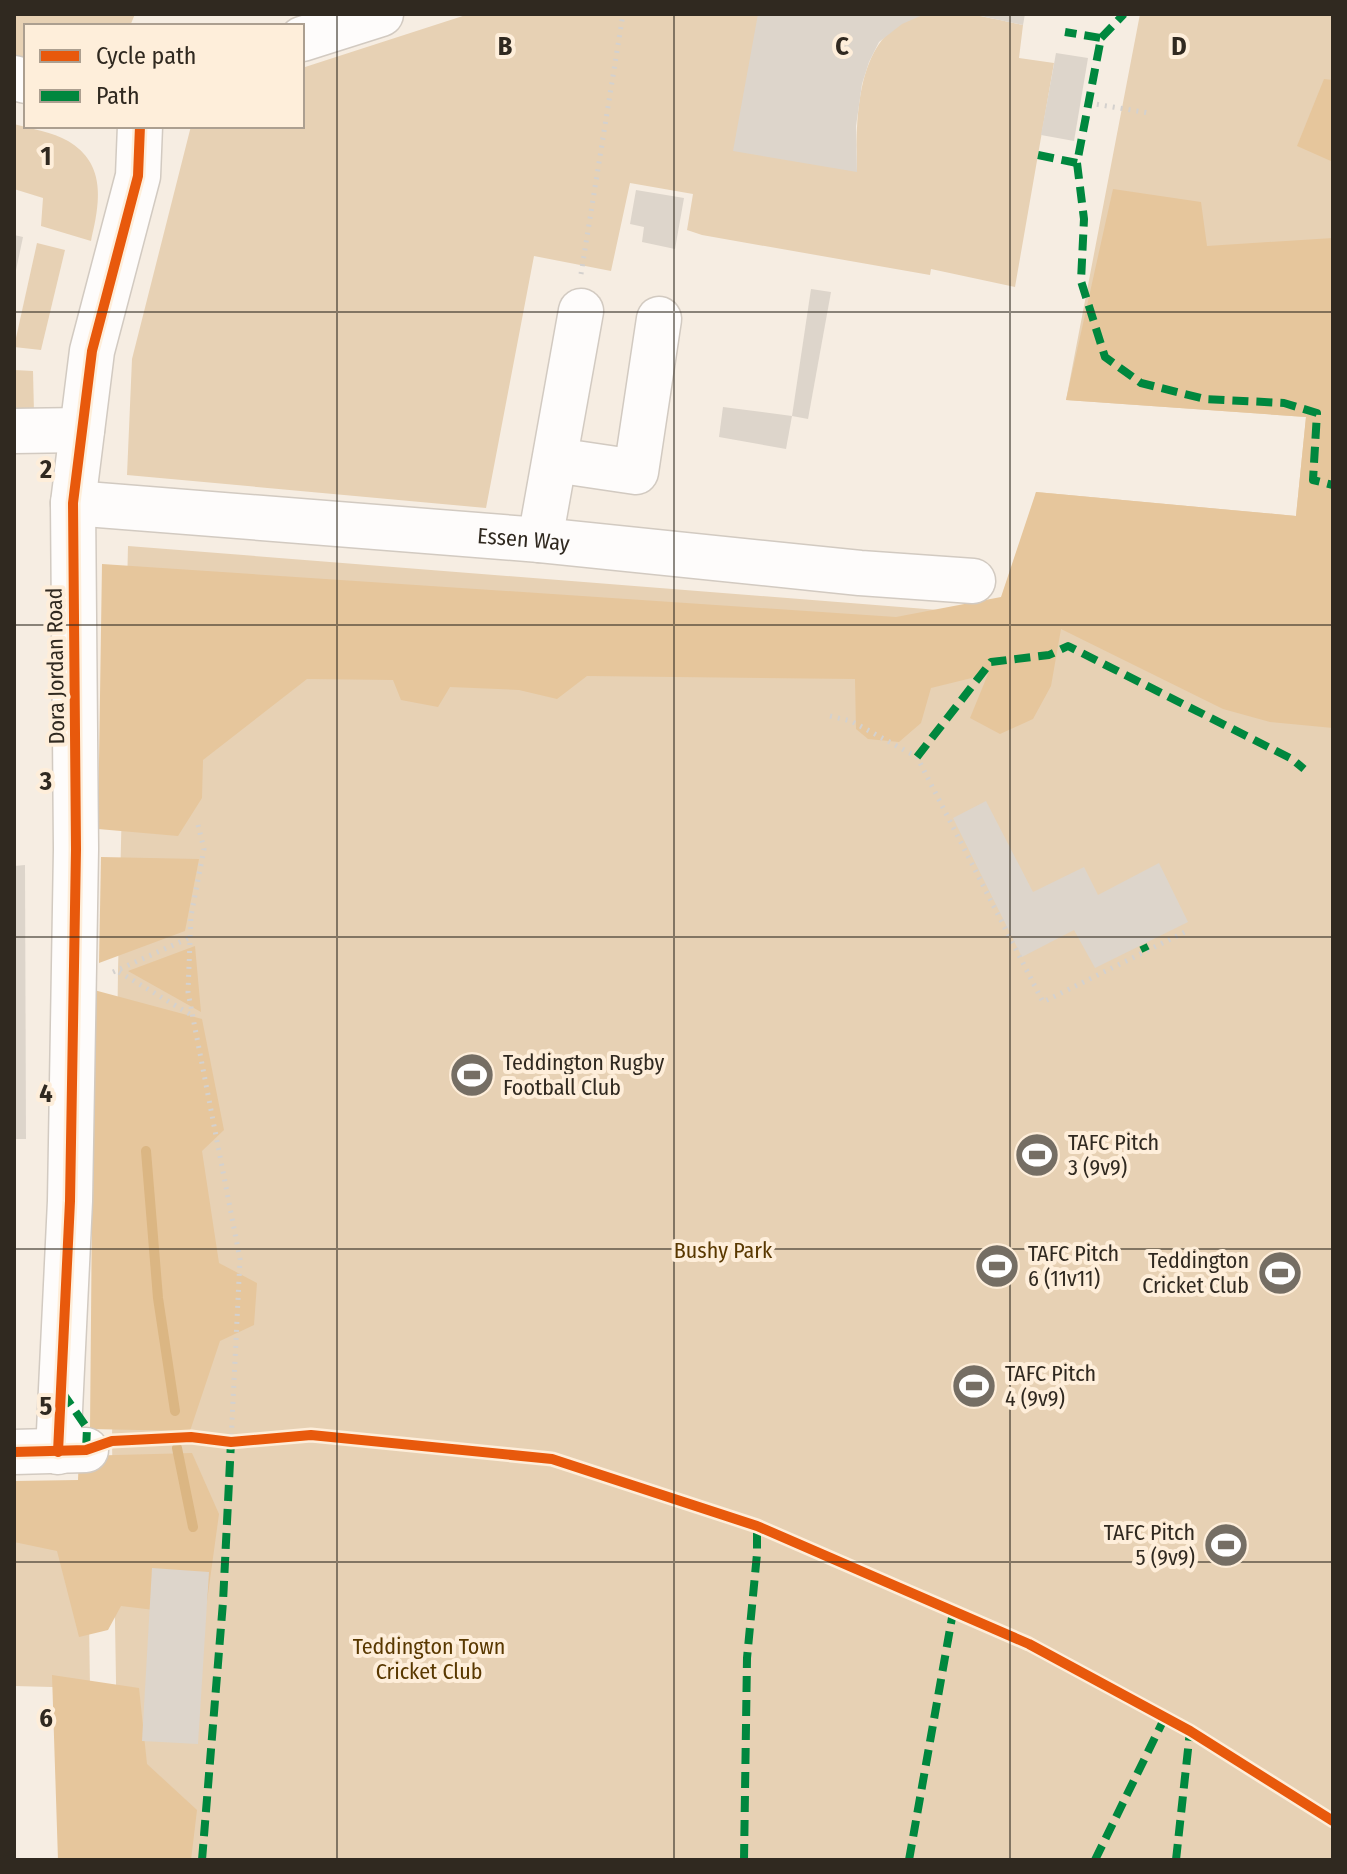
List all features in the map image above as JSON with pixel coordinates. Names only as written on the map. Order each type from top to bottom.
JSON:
[{"type":"street","points":[[304,38],[381,14]]},
{"type":"street","name":"Dora Jordan Road","points":[[14,1452],[72,1451],[68,1269],[76,798],[73,503],[92,351],[138,176],[140,128]]},
{"type":"street","points":[[540,540],[581,311]]},
{"type":"street","points":[[555,460],[636,472],[659,319]]},
{"type":"street","points":[[14,431],[82,430]]},
{"type":"street","name":"Essen Way","points":[[73,503],[540,540],[860,573],[973,581]]},
{"type":"path","points":[[581,311],[580,282],[623,14]]},
{"type":"path","points":[[1089,103],[1149,113]]},
{"type":"path","points":[[830,716],[851,721],[917,757],[1043,1002],[1189,930]]},
{"type":"path","points":[[198,825],[204,849],[189,938],[188,992],[240,1259],[231,1442]]},
{"type":"path","points":[[73,972],[118,971],[189,938]]},
{"type":"path","points":[[118,971],[193,1016]]},
{"type":"path","points":[[218,1440],[245,1441]]},
{"type":"green space","points":[[949,12],[1023,25],[1019,58],[1054,63],[1015,287],[931,269],[930,275],[702,235],[687,230],[693,194],[630,183],[611,271],[534,256],[486,508],[127,475],[132,359],[190,128],[304,128],[304,67],[469,14],[758,14],[857,171],[857,126],[864,78],[872,56],[885,37],[902,23],[925,14]]},
{"type":"green space","points":[[14,14],[135,14],[131,24],[24,24],[24,63],[14,60]]},
{"type":"green space","name":"Bushy Park","points":[[1140,14],[1333,14],[1333,1860],[119,1860],[112,1441],[118,971],[128,546],[1014,616],[1036,492],[1296,516],[1306,417],[1066,400]]},
{"type":"green space","points":[[14,124],[68,141],[81,150],[89,161],[98,185],[97,213],[91,241],[41,226],[43,198],[14,189]]},
{"type":"green space","points":[[37,243],[65,250],[41,350],[14,347]]},
{"type":"green space","points":[[14,370],[33,371],[34,413],[14,414]]},
{"type":"green space","points":[[87,1481],[90,1688],[14,1686],[14,1482]]},
{"type":"shaded area","points":[[1324,79],[1333,80],[1333,162],[1297,146]]},
{"type":"shaded area","points":[[1113,189],[1201,202],[1207,246],[1333,238],[1333,728],[1270,722],[1223,709],[1061,629],[1051,686],[1033,719],[1000,734],[970,718],[988,674],[931,688],[921,723],[899,742],[868,739],[856,729],[855,679],[587,676],[557,699],[519,690],[450,687],[438,707],[401,700],[393,680],[307,679],[203,760],[202,798],[178,836],[98,829],[102,564],[896,617],[1001,597],[1036,492],[1296,516],[1306,417],[1066,400]]},
{"type":"shaded area","points":[[101,857],[199,859],[185,931],[99,963]]},
{"type":"shaded area","points":[[195,946],[201,1012],[128,971]]},
{"type":"shaded area","points":[[94,990],[202,1019],[224,1130],[202,1151],[219,1263],[257,1283],[254,1325],[220,1341],[190,1431],[90,1429]]},
{"type":"shaded area","points":[[192,1453],[219,1514],[205,1616],[121,1606],[108,1630],[79,1637],[57,1551],[14,1542],[14,1481],[78,1480],[79,1456]]},
{"type":"shaded area","points":[[52,1675],[139,1688],[147,1764],[197,1810],[191,1860],[58,1860]]},
{"type":"building","points":[[758,14],[925,14],[902,24],[879,42],[869,62],[862,84],[856,126],[857,172],[733,151]]},
{"type":"building","points":[[972,14],[1025,14],[1023,25]]},
{"type":"building","points":[[1056,53],[1088,58],[1074,141],[1041,135]]},
{"type":"building","points":[[636,190],[684,198],[675,249],[642,242],[644,227],[630,224]]},
{"type":"building","points":[[14,235],[23,237],[15,275],[14,274]]},
{"type":"building","points":[[811,289],[831,292],[808,419],[792,416]]},
{"type":"building","points":[[723,407],[792,416],[786,449],[719,437]]},
{"type":"building","points":[[986,801],[1033,892],[1084,867],[1098,895],[1159,863],[1188,922],[1095,968],[1074,930],[1022,957],[953,818]]},
{"type":"building","points":[[25,865],[26,1139],[14,1139],[14,866]]},
{"type":"building","points":[[152,1568],[209,1572],[198,1744],[142,1741]]},
{"type":"waterway","points":[[146,1151],[158,1298],[175,1411]]},
{"type":"waterway","points":[[177,1448],[193,1527]]},
{"type":"marked path","points":[[1101,38],[1124,14]]},
{"type":"marked path","points":[[1038,155],[1077,163],[1101,38],[1065,32]]},
{"type":"marked path","points":[[1077,163],[1084,219],[1081,281],[1105,357],[1141,383],[1205,399],[1284,403],[1317,413],[1313,480],[1333,485]]},
{"type":"marked path","points":[[917,757],[991,662],[1049,655],[1068,646],[1292,759],[1304,769]]},
{"type":"marked path","points":[[1143,945],[1146,951]]},
{"type":"marked path","points":[[62,1392],[87,1428],[86,1450]]},
{"type":"marked path","points":[[202,1860],[223,1602],[231,1442]]},
{"type":"marked path","points":[[744,1860],[747,1658],[757,1526]]},
{"type":"marked path","points":[[909,1860],[953,1612]]},
{"type":"marked path","points":[[1095,1860],[1165,1717]]},
{"type":"marked path","points":[[1176,1860],[1190,1731]]},
{"type":"cycle path","points":[[58,1452],[70,1201],[76,849],[73,503],[92,351],[138,176],[140,128]]},
{"type":"cycle path","points":[[14,1452],[86,1450],[112,1441],[191,1437],[231,1442],[311,1435],[552,1459],[757,1526],[1029,1644],[1190,1731],[1333,1821]]},
{"type":"place","name":"Teddington Rugby Football Club","points":[[472,1075]]},
{"type":"place","name":"TAFC Pitch 3 (9v9)","points":[[1037,1155]]},
{"type":"place","name":"TAFC Pitch 6 (11v11)","points":[[997,1266]]},
{"type":"place","name":"Teddington Cricket Club","points":[[1280,1273]]},
{"type":"place","name":"TAFC Pitch 4 (9v9)","points":[[974,1386]]},
{"type":"place","name":"TAFC Pitch 5 (9v9)","points":[[1226,1545]]},
{"type":"park label","name":"Teddington Town Cricket Club","points":[[429,1658]]}]
